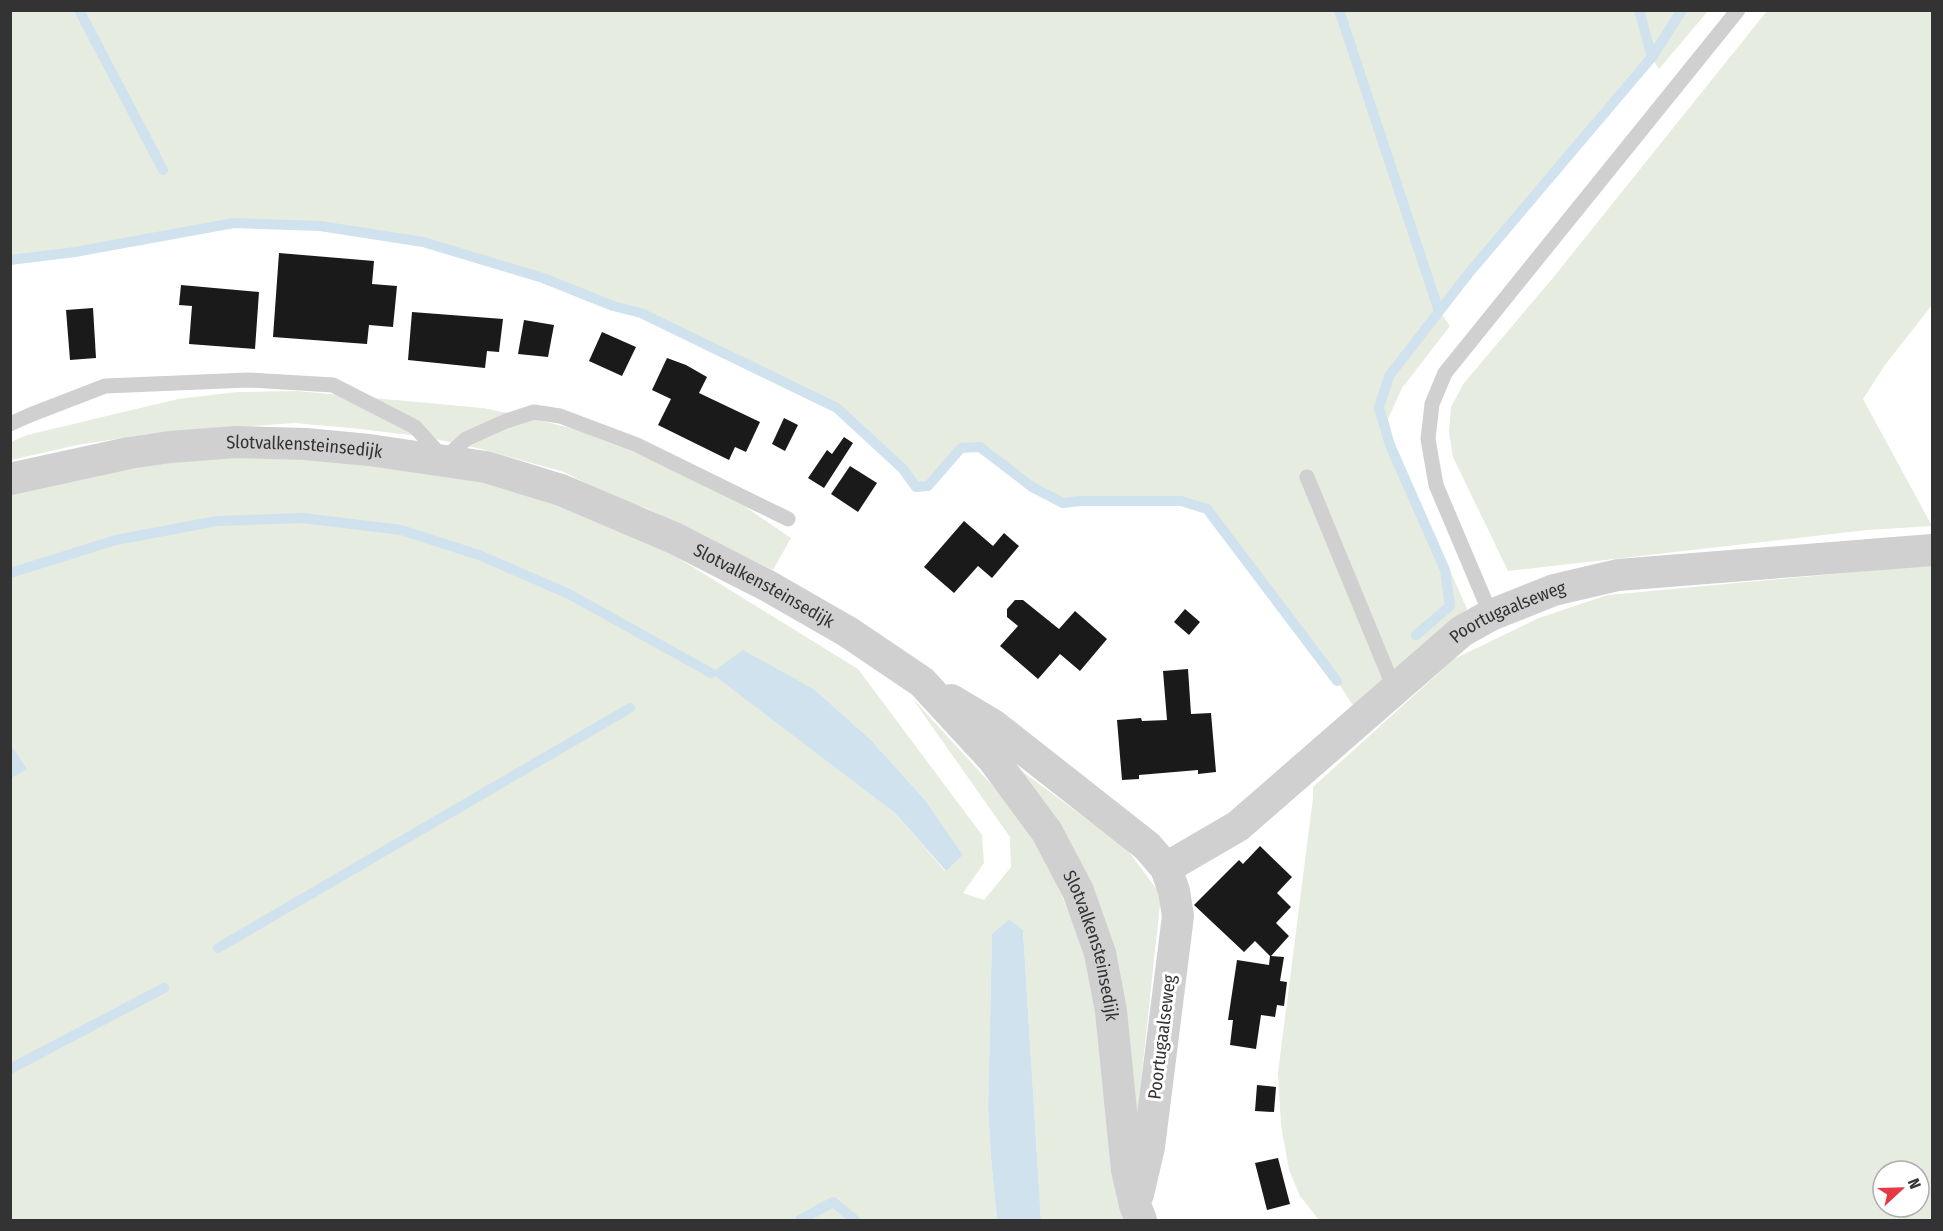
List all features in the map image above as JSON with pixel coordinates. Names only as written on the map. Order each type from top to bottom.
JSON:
[{"type":"street","name":"Slotvalkensteinsedijk","points":[[10,479],[129,453],[236,442],[306,444],[444,459],[486,467],[561,490],[674,538],[768,586],[848,632],[922,682],[993,759],[1047,832],[1078,891],[1100,952],[1111,1011],[1127,1170],[1138,1213]]},
{"type":"street","name":"Poortugaalseweg","points":[[1166,868],[1238,826],[1461,631],[1491,615],[1554,590],[1618,575],[1932,550]]},
{"type":"street","name":"Poortugaalseweg","points":[[922,682],[993,724],[1147,846],[1166,868],[1174,891],[1178,916],[1149,1147],[1138,1213]]},
{"type":"lane","points":[[1491,615],[1436,485],[1428,439],[1432,404],[1440,384],[1445,373],[1738,10]]},
{"type":"lane","points":[[10,424],[105,386],[248,380],[333,386],[415,427],[444,459],[466,439],[506,421],[534,412],[560,416],[637,445],[788,519]]},
{"type":"lane","points":[[1307,477],[1394,688]]},
{"type":"shaded area","points":[[11,11],[1708,11],[1659,69],[1652,58],[1439,311],[1450,326],[1402,388],[1388,419],[1393,441],[1467,609],[1354,707],[1337,681],[1207,509],[1181,501],[1063,503],[1032,487],[980,447],[961,448],[928,486],[916,487],[903,469],[837,408],[641,313],[613,306],[543,278],[423,242],[320,226],[234,223],[75,252],[11,260]]},
{"type":"shaded area","points":[[1767,11],[1932,11],[1932,305],[1885,365],[1863,399],[1932,526],[1867,530],[1508,571],[1453,457],[1449,432],[1451,407],[1464,383],[1552,279]]},
{"type":"shaded area","points":[[297,391],[483,408],[574,429],[646,457],[744,506],[791,538],[773,570],[646,508],[613,497],[564,472],[481,449],[426,437],[361,429],[294,423],[148,434],[77,445],[11,460],[11,442],[27,435],[178,399],[237,392]]},
{"type":"shaded area","points":[[249,457],[324,457],[467,478],[534,496],[670,553],[858,669],[982,835],[984,863],[963,893],[984,900],[1011,867],[1010,837],[912,698],[1003,797],[1034,841],[1056,881],[1089,962],[1126,1220],[1041,1220],[1023,930],[1009,919],[992,934],[988,1108],[997,1220],[11,1220],[10,778],[26,769],[11,745],[10,492],[107,472],[180,461]],"holes":[[[712,673],[815,690],[871,740],[925,800],[963,855],[945,871],[895,813]]]},
{"type":"shaded area","points":[[1932,565],[1932,1220],[1319,1220],[1300,1196],[1289,1170],[1281,1125],[1278,1073],[1313,787],[1454,659],[1539,618],[1608,595]]},
{"type":"shaded area","points":[[970,733],[1126,848],[1161,895],[1134,1146],[1110,948]]},
{"type":"water","points":[[743,650],[815,690],[871,740],[925,800],[963,855],[946,871],[895,813],[711,673]]},
{"type":"water","points":[[11,745],[27,769],[10,778]]},
{"type":"water","points":[[1009,919],[1023,930],[1041,1220],[997,1220],[988,1108],[992,934]]},
{"type":"building","points":[[279,253],[374,261],[372,284],[397,286],[393,327],[369,325],[367,344],[273,337]]},
{"type":"building","points":[[181,285],[259,292],[255,349],[189,344],[192,306],[179,305]]},
{"type":"building","points":[[93,308],[96,358],[70,360],[66,310]]},
{"type":"building","points":[[412,312],[503,319],[499,352],[487,351],[485,368],[408,360]]},
{"type":"building","points":[[524,320],[554,325],[548,357],[518,354]]},
{"type":"building","points":[[602,332],[636,347],[622,376],[589,361]]},
{"type":"building","points":[[667,358],[686,365],[707,377],[699,393],[760,422],[746,452],[735,447],[729,460],[658,425],[671,399],[652,390]]},
{"type":"building","points":[[784,418],[798,425],[785,451],[772,444]]},
{"type":"building","points":[[844,437],[853,443],[824,488],[808,478],[827,450],[832,454]]},
{"type":"building","points":[[850,466],[877,483],[858,512],[831,494]]},
{"type":"building","points":[[964,521],[993,546],[1004,533],[1019,546],[992,578],[978,566],[954,593],[924,567]]},
{"type":"building","points":[[1015,600],[1023,600],[1059,629],[1075,611],[1107,639],[1080,671],[1060,654],[1038,679],[1000,646],[1018,626],[1007,617],[1007,609]]},
{"type":"building","points":[[1185,609],[1200,622],[1189,635],[1174,622]]},
{"type":"building","points":[[1188,669],[1191,714],[1211,713],[1216,772],[1198,774],[1198,770],[1139,775],[1139,779],[1122,780],[1117,720],[1141,718],[1142,721],[1167,720],[1163,671]]},
{"type":"building","points":[[1260,846],[1292,877],[1277,893],[1291,907],[1276,923],[1289,936],[1271,956],[1284,957],[1280,981],[1287,982],[1284,1006],[1277,1005],[1275,1017],[1261,1015],[1256,1049],[1230,1045],[1233,1020],[1228,1020],[1237,960],[1269,965],[1270,956],[1255,941],[1244,952],[1194,905],[1239,860],[1243,864]]},
{"type":"building","points":[[1257,1085],[1276,1087],[1274,1112],[1255,1111]]},
{"type":"building","points":[[1278,1158],[1290,1204],[1267,1210],[1255,1163]]},
{"type":"waterway","points":[[79,10],[163,170]]},
{"type":"waterway","points":[[1339,10],[1439,311]]},
{"type":"waterway","points":[[1416,635],[1450,606],[1445,570],[1390,445],[1379,408],[1389,376],[1469,273],[1652,57],[1639,10]]},
{"type":"waterway","points":[[1652,57],[1682,10]]},
{"type":"waterway","points":[[10,260],[75,252],[234,223],[320,226],[423,242],[543,278],[613,306],[641,313],[837,408],[903,469],[916,487],[928,486],[961,448],[980,447],[1032,487],[1063,503],[1181,501],[1207,509],[1337,681]]},
{"type":"waterway","points":[[10,573],[116,540],[217,521],[303,518],[401,530],[479,555],[569,594],[711,673]]},
{"type":"waterway","points":[[218,948],[630,708]]},
{"type":"waterway","points":[[10,1069],[164,988]]},
{"type":"waterway","points":[[800,1220],[833,1202],[855,1220]]}]
